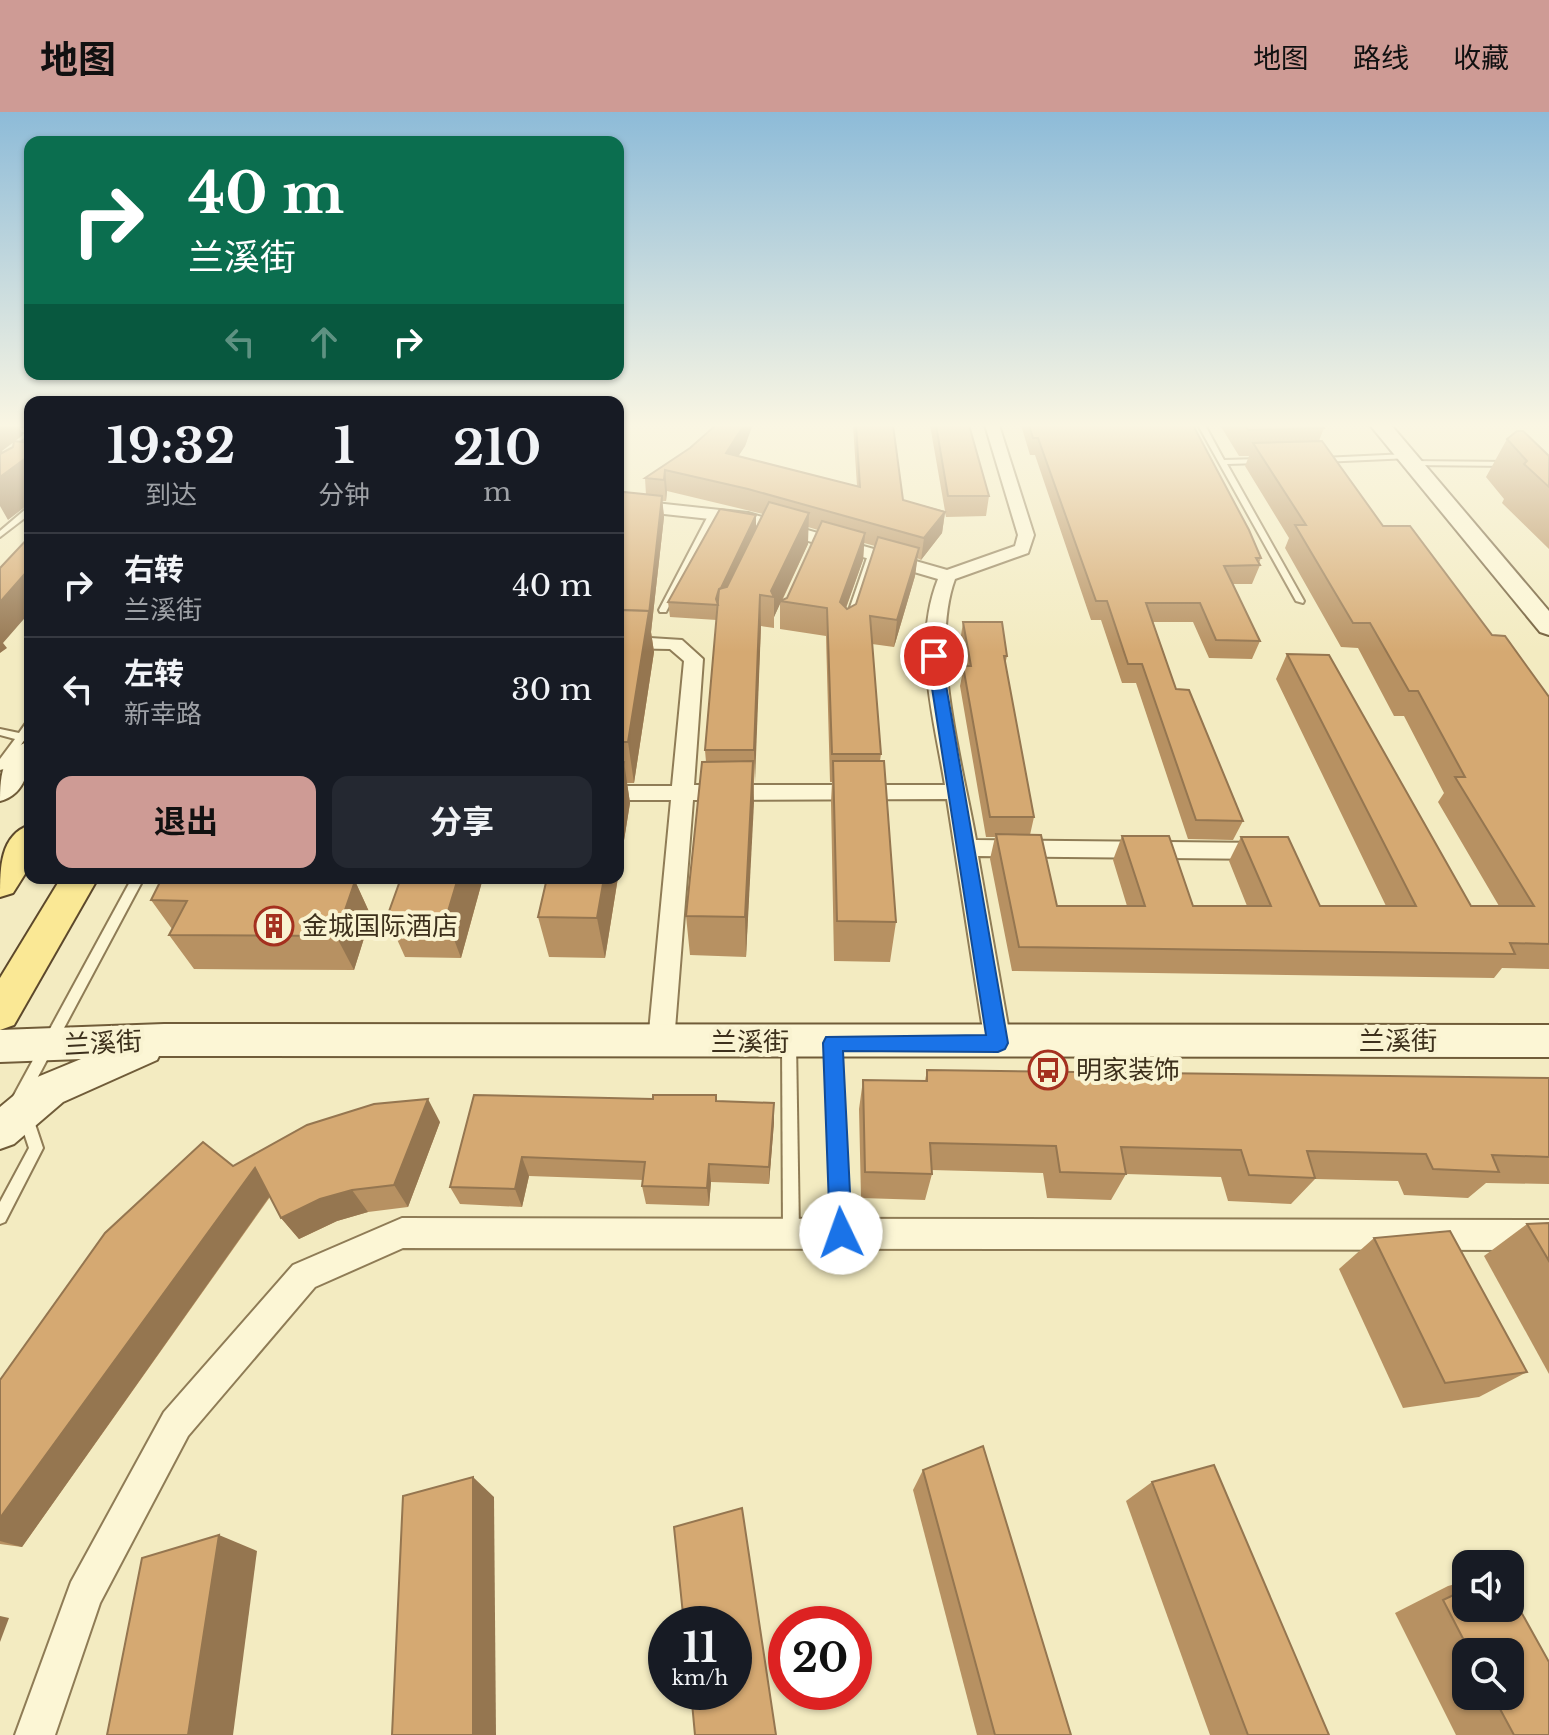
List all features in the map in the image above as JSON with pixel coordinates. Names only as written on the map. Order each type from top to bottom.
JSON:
[{"type":"main road","points":[[0,883],[24,847]]},
{"type":"main road","points":[[0,1013],[76,884]]},
{"type":"street","points":[[624,505],[713,514],[815,546],[872,554],[948,576],[1022,549],[1026,535],[1015,501]]},
{"type":"street","points":[[1444,501],[1549,627]]},
{"type":"street","points":[[948,576],[939,599],[934,656],[998,1043]]},
{"type":"street","points":[[624,642],[675,644],[694,659],[661,1042]]},
{"type":"street","points":[[0,791],[24,748]]},
{"type":"street","points":[[624,793],[956,792]]},
{"type":"street","points":[[966,848],[1282,851]]},
{"type":"street","points":[[6,1126],[49,1090],[164,1040]]},
{"type":"street","name":"兰溪街","points":[[0,1046],[164,1040],[833,1043],[1549,1041]]},
{"type":"street","points":[[35,1735],[84,1595],[176,1424],[304,1276],[402,1233],[1549,1235]]},
{"type":"lane","points":[[1244,501],[1300,601]]},
{"type":"lane","points":[[663,610],[713,514]]},
{"type":"lane","points":[[0,535],[24,515]]},
{"type":"lane","points":[[0,523],[13,524]]},
{"type":"lane","points":[[846,631],[872,554]]},
{"type":"lane","points":[[0,732],[24,743]]},
{"type":"lane","points":[[0,767],[24,746]]},
{"type":"lane","points":[[0,1217],[36,1148],[6,1126],[135,884]]},
{"type":"lane","points":[[789,1042],[791,1232]]},
{"type":"lane","points":[[833,1043],[841,1233]]},
{"type":"building","points":[[624,501],[661,501],[649,614],[649,611],[624,610]]},
{"type":"building","points":[[790,501],[906,501],[945,512],[924,538]]},
{"type":"building","points":[[1060,501],[1233,501],[1261,558],[1256,558],[1260,565],[1224,566],[1260,641],[1216,640],[1200,603],[1146,603],[1176,689],[1189,690],[1243,821],[1196,820],[1142,664],[1128,664],[1107,601],[1096,601]]},
{"type":"building","points":[[1290,501],[1365,501],[1383,526],[1410,526],[1492,635],[1505,636],[1549,697],[1549,944],[1510,943],[1515,954],[1019,947],[996,834],[1041,835],[1057,906],[1145,906],[1122,836],[1169,836],[1193,906],[1271,906],[1241,837],[1288,837],[1320,906],[1416,906],[1287,654],[1329,655],[1471,906],[1534,906],[1455,777],[1465,777],[1418,691],[1409,691],[1370,623],[1353,623],[1295,525],[1306,525]]},
{"type":"building","points":[[769,502],[809,513],[771,591],[774,597],[760,595],[754,750],[705,750],[719,589],[727,587]]},
{"type":"building","points":[[720,509],[756,515],[719,589],[718,605],[668,602]]},
{"type":"building","points":[[822,521],[865,533],[840,602],[847,609],[856,604],[878,537],[919,548],[897,620],[870,616],[881,754],[832,754],[827,608],[780,601],[787,598]]},
{"type":"building","points":[[24,542],[24,575],[0,602],[0,568]]},
{"type":"building","points":[[624,610],[649,611],[628,742],[624,742]]},
{"type":"building","points":[[963,622],[1002,622],[1007,656],[1004,656],[1034,817],[990,817],[963,666],[971,666]]},
{"type":"building","points":[[753,761],[745,917],[686,916],[702,762]]},
{"type":"building","points":[[833,761],[884,761],[896,922],[837,921]]},
{"type":"building","points":[[159,884],[354,884],[336,936],[169,935],[187,901],[151,900]]},
{"type":"building","points":[[399,884],[456,884],[446,918],[387,917]]},
{"type":"building","points":[[546,884],[603,884],[597,918],[538,917]]},
{"type":"building","points":[[927,1070],[1549,1078],[1549,1157],[1492,1155],[1499,1172],[1433,1169],[1426,1154],[1307,1151],[1315,1178],[1249,1175],[1241,1150],[1121,1147],[1126,1174],[1060,1172],[1056,1146],[930,1143],[932,1174],[865,1172],[863,1080],[927,1081]]},
{"type":"building","points":[[474,1095],[653,1099],[653,1095],[716,1095],[716,1101],[774,1103],[769,1167],[709,1164],[707,1188],[642,1186],[645,1162],[522,1157],[515,1189],[450,1187]]},
{"type":"building","points":[[428,1099],[394,1185],[352,1190],[320,1199],[281,1218],[255,1168],[0,1518],[0,1380],[105,1233],[203,1142],[233,1166],[307,1125],[374,1104]]},
{"type":"building","points":[[1549,1223],[1549,1261],[1527,1224]]},
{"type":"building","points":[[1450,1231],[1527,1372],[1445,1383],[1374,1238]]},
{"type":"building","points":[[983,1446],[1071,1735],[995,1735],[923,1470]]},
{"type":"building","points":[[1214,1465],[1329,1735],[1248,1735],[1152,1482]]},
{"type":"building","points":[[473,1477],[473,1735],[392,1735],[403,1496]]},
{"type":"building","points":[[742,1508],[768,1682],[768,1710],[772,1710],[776,1735],[695,1735],[693,1710],[752,1710],[752,1606],[682,1606],[674,1527]]},
{"type":"building","points":[[219,1535],[188,1735],[107,1735],[142,1558]]},
{"type":"building","points":[[1452,1596],[1452,1617],[1443,1600]]},
{"type":"building","points":[[1524,1617],[1549,1662],[1549,1735],[1514,1735],[1501,1710],[1524,1710],[1524,1638],[1463,1638],[1454,1622],[1524,1622]]},
{"type":"place","name":"金城国际酒店","points":[[274,926]]},
{"type":"place","name":"明家装饰","points":[[1048,1070]]},
{"type":"route","points":[[841,1233],[833,1043],[998,1043],[934,656]]}]
